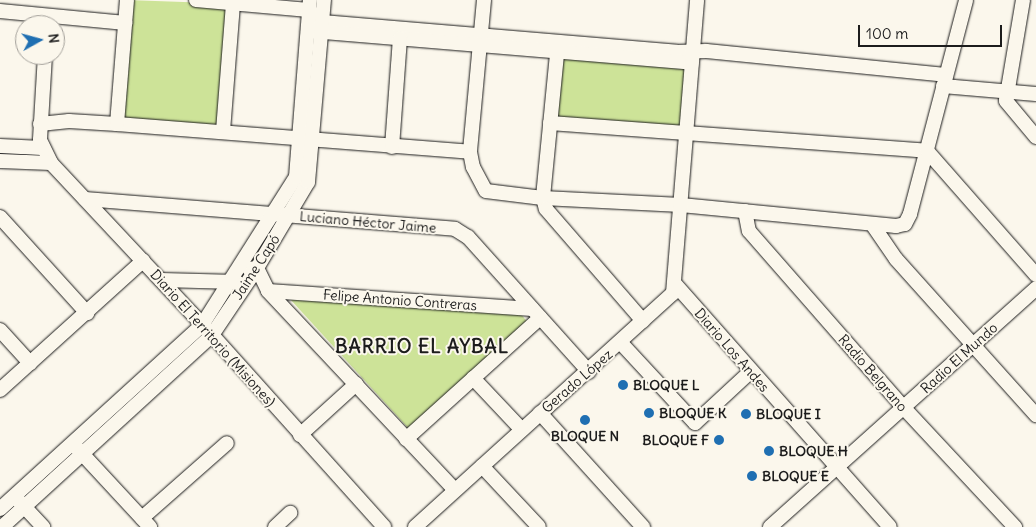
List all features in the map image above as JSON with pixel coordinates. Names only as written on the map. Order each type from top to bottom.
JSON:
[{"type":"street","points":[[117,124],[127,0]]},
{"type":"street","points":[[196,0],[310,5],[317,28]]},
{"type":"street","points":[[305,140],[317,28],[324,0]]},
{"type":"street","points":[[484,0],[470,152],[473,167],[486,191],[544,198],[681,205],[872,224],[905,224],[927,151],[966,0]]},
{"type":"street","points":[[675,284],[697,0]]},
{"type":"street","points":[[1023,0],[1007,92],[1011,108],[1036,137]]},
{"type":"street","points":[[222,131],[233,3]]},
{"type":"street","points":[[0,11],[21,15]]},
{"type":"street","points":[[65,20],[125,22]]},
{"type":"street","points":[[317,28],[400,38],[480,40]]},
{"type":"street","points":[[317,28],[692,57],[945,80],[1007,92],[1036,94]]},
{"type":"street","points":[[392,147],[400,38]]},
{"type":"street","points":[[558,46],[544,198],[551,216],[643,321]]},
{"type":"street","points":[[0,146],[42,148],[40,124],[44,65]]},
{"type":"street","points":[[40,124],[69,120],[470,152]]},
{"type":"street","points":[[550,123],[687,131],[927,151],[1036,275]]},
{"type":"street","name":"Jaime Capó","points":[[78,449],[207,330],[238,278],[272,214],[296,178],[305,140]]},
{"type":"street","name":"Jaime Capó","points":[[257,268],[308,182],[305,140]]},
{"type":"street","name":"Diario El Territorio (Misiones)","points":[[42,148],[51,163],[143,260],[384,527]]},
{"type":"street","points":[[0,161],[51,163]]},
{"type":"street","name":"Luciano Héctor Jaime","points":[[85,199],[455,229],[468,237],[589,372]]},
{"type":"street","name":"Radio Belgrano","points":[[745,212],[749,231],[904,408],[1015,527]]},
{"type":"street","points":[[0,217],[87,313]]},
{"type":"street","points":[[872,224],[896,259],[1036,414]]},
{"type":"street","points":[[0,390],[87,313],[143,260]]},
{"type":"street","points":[[161,280],[238,278],[257,268],[268,291],[455,490]]},
{"type":"street","name":"Gerado López","points":[[415,527],[540,413],[621,343],[673,293],[675,284]]},
{"type":"street","name":"Diario Los Andes","points":[[675,284],[890,527]]},
{"type":"street","name":"Radio El Mundo","points":[[770,527],[1036,288]]},
{"type":"street","name":"Felipe Antonio Contreras","points":[[268,291],[536,314]]},
{"type":"street","points":[[406,439],[473,378],[536,314]]},
{"type":"street","points":[[0,330],[30,362]]},
{"type":"street","points":[[621,343],[695,422],[751,371]]},
{"type":"street","points":[[473,378],[522,430]]},
{"type":"street","points":[[300,435],[356,384]]},
{"type":"street","points":[[540,413],[643,527]]},
{"type":"street","points":[[78,449],[146,522],[227,443]]},
{"type":"street","points":[[0,509],[78,449]]},
{"type":"street","points":[[2,527],[25,506],[78,449]]},
{"type":"street","points":[[482,466],[536,526]]},
{"type":"street","points":[[14,497],[25,506],[43,527]]},
{"type":"street","points":[[275,527],[290,514]]},
{"type":"green space","points":[[127,0],[233,4],[229,127],[123,123]]},
{"type":"green space","points":[[557,52],[691,64],[685,134],[551,123]]},
{"type":"green space","points":[[290,299],[521,314],[528,323],[409,429]]},
{"type":"place","name":"BLOQUE L","points":[[623,385]]},
{"type":"place","name":"BLOQUE K","points":[[649,413]]},
{"type":"place","name":"BLOQUE I","points":[[746,414]]},
{"type":"place","name":"BLOQUE N","points":[[585,420]]},
{"type":"place","name":"BLOQUE F","points":[[719,440]]},
{"type":"place","name":"BLOQUE H","points":[[769,451]]},
{"type":"place","name":"BLOQUE E","points":[[752,476]]},
{"type":"district","name":"BARRIO EL AYBAL","points":[[422,347]]}]
